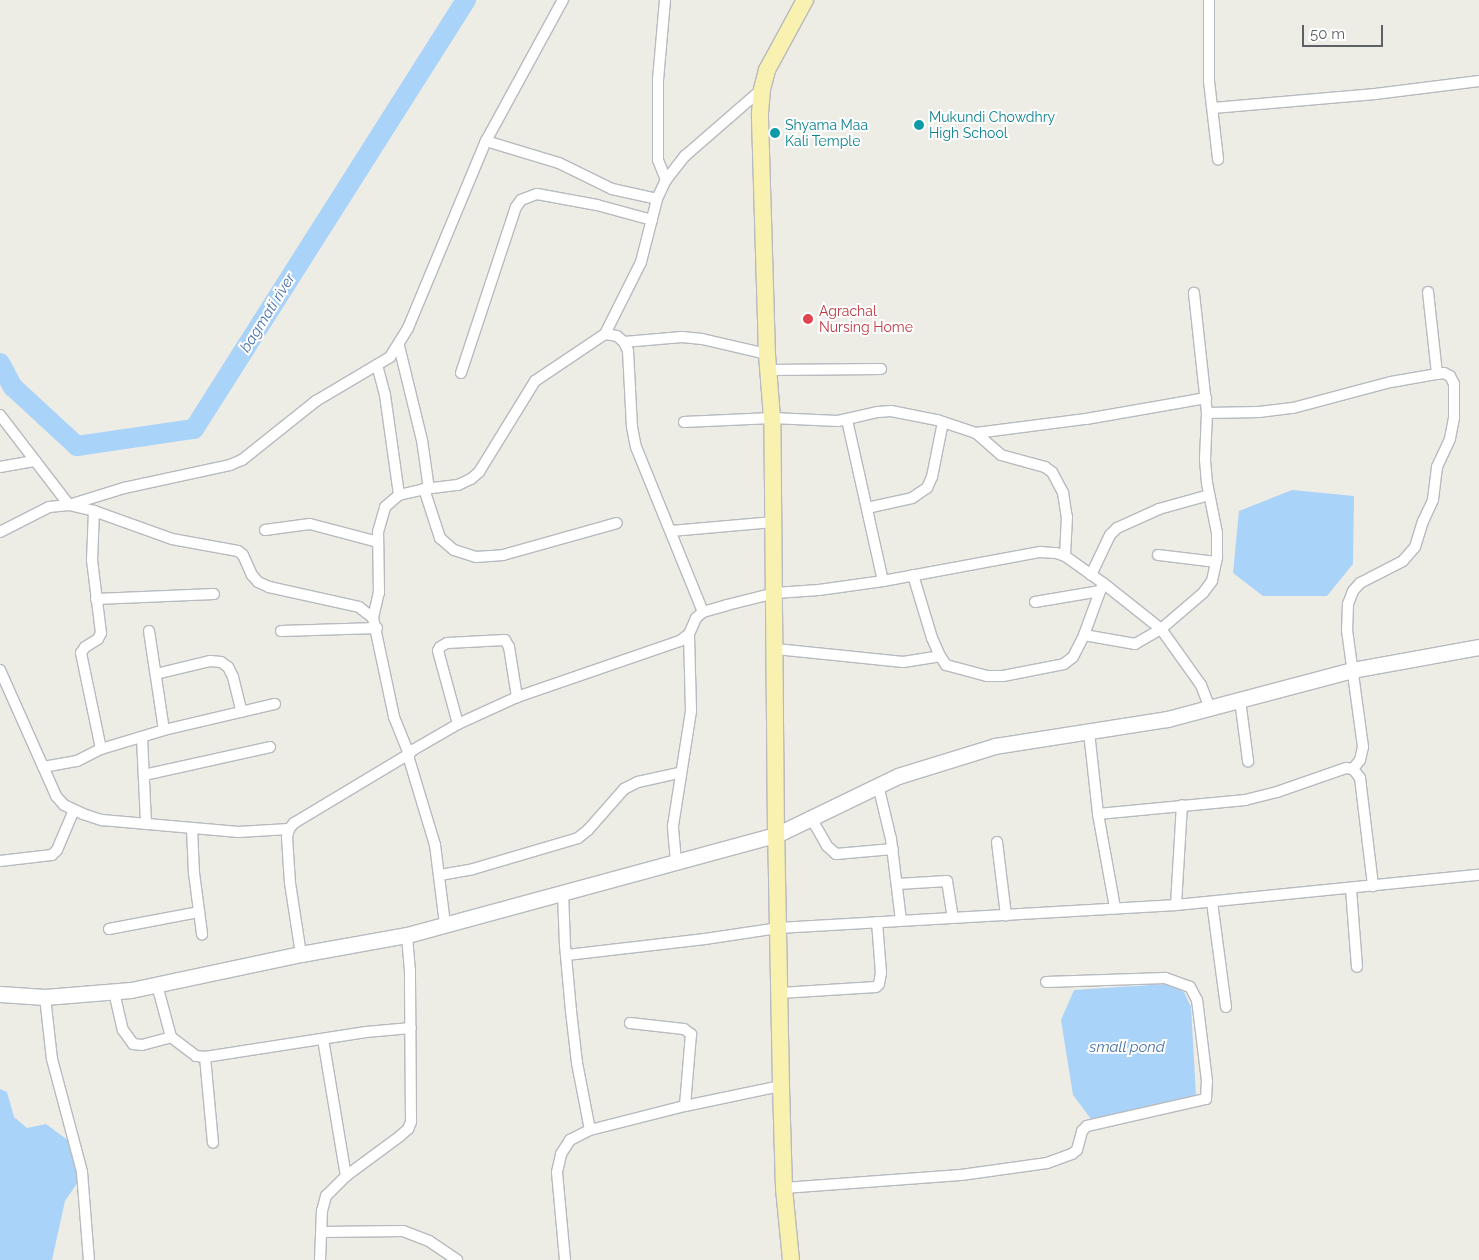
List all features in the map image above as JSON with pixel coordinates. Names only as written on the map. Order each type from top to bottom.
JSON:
[{"type":"main road","points":[[792,1260],[784,1188],[781,1086],[776,835],[776,649],[772,418],[760,161],[762,89],[767,70],[804,0]]},
{"type":"street","points":[[0,532],[49,508],[69,505],[124,488],[230,465],[242,460],[316,401],[390,357],[399,346],[486,141],[563,0]]},
{"type":"street","points":[[665,0],[658,80],[658,160],[666,180]]},
{"type":"street","points":[[1209,0],[1210,81],[1218,159]]},
{"type":"street","points":[[1212,108],[1375,94],[1479,81]]},
{"type":"street","points":[[445,924],[435,845],[409,754],[394,717],[375,623],[379,593],[378,542],[385,507],[399,495],[458,485],[471,479],[479,472],[535,382],[605,334],[641,262],[657,199],[666,180],[685,156],[762,89]]},
{"type":"street","points":[[486,141],[560,163],[612,189],[657,199]]},
{"type":"street","points":[[461,373],[516,207],[521,200],[537,194],[597,205],[652,220]]},
{"type":"street","points":[[1428,292],[1437,374]]},
{"type":"street","points":[[1084,636],[1130,645],[1143,640],[1162,630],[1203,593],[1212,581],[1216,562],[1217,533],[1209,495],[1205,459],[1207,413],[1194,293]]},
{"type":"street","points":[[605,334],[617,336],[624,342],[628,351],[632,427],[636,447],[703,612]]},
{"type":"street","points":[[624,342],[682,337],[702,339],[768,362],[880,369]]},
{"type":"street","points":[[399,346],[422,440],[426,489],[440,538],[446,546],[476,557],[503,555],[617,523]]},
{"type":"street","points":[[377,365],[386,395],[399,495]]},
{"type":"street","points":[[1098,814],[1245,800],[1277,792],[1346,768],[1353,768],[1360,760],[1363,747],[1347,630],[1348,604],[1353,591],[1360,583],[1409,556],[1434,500],[1435,475],[1450,439],[1454,392],[1450,376],[1444,373],[1392,382],[1293,408],[1259,412],[1207,413]]},
{"type":"street","points":[[976,433],[1086,419],[1206,398]]},
{"type":"street","points":[[684,422],[772,418],[820,422],[847,420],[878,412],[891,411],[943,422],[976,433],[1001,455],[1045,467],[1052,472],[1063,493],[1067,517],[1064,556]]},
{"type":"street","points":[[0,415],[69,505],[94,511],[172,539],[238,551],[243,556],[252,575],[269,587],[359,608],[375,623]]},
{"type":"street","points":[[847,420],[882,580]]},
{"type":"street","points":[[867,508],[912,498],[928,488],[943,422]]},
{"type":"street","points":[[0,468],[35,461]]},
{"type":"street","points":[[1091,575],[1110,535],[1117,528],[1159,509],[1209,495]]},
{"type":"street","points":[[94,511],[92,560],[101,633],[98,639],[85,646],[82,653],[101,749]]},
{"type":"street","points":[[671,531],[774,522]]},
{"type":"street","points":[[265,530],[316,525],[378,542]]},
{"type":"street","points":[[676,862],[673,826],[679,774],[691,711],[689,634],[696,618],[703,612],[775,593],[819,590],[1040,552],[1064,556],[1091,575],[1102,587],[1162,630],[1201,685],[1210,708]]},
{"type":"street","points":[[1158,555],[1216,562]]},
{"type":"street","points":[[913,575],[932,638],[946,665],[962,671],[987,676],[1003,676],[1064,664],[1072,657],[1084,636],[1102,587]]},
{"type":"street","points":[[1035,602],[1102,587]]},
{"type":"street","points":[[96,599],[214,594]]},
{"type":"street","points":[[281,631],[375,623]]},
{"type":"street","points":[[149,631],[164,730]]},
{"type":"street","points":[[301,954],[290,883],[287,837],[289,829],[294,823],[409,754],[412,750],[458,724],[517,697],[680,641],[689,634]]},
{"type":"street","points":[[458,724],[438,651],[440,647],[448,643],[505,640],[509,647],[517,697]]},
{"type":"street","points":[[0,994],[45,996],[114,992],[157,985],[301,954],[407,935],[776,835],[898,776],[995,746],[1167,719],[1352,670],[1479,647]]},
{"type":"street","points":[[776,649],[903,662],[940,656]]},
{"type":"street","points":[[156,674],[210,661],[221,662],[228,667],[233,677],[242,712]]},
{"type":"street","points":[[0,670],[56,796],[64,805],[102,820],[238,832],[289,829]]},
{"type":"street","points":[[1240,700],[1248,760]]},
{"type":"street","points":[[43,767],[77,761],[101,749],[164,730],[275,704]]},
{"type":"street","points":[[1089,732],[1098,814],[1115,908]]},
{"type":"street","points":[[142,738],[146,824]]},
{"type":"street","points":[[144,775],[270,746]]},
{"type":"street","points":[[1353,768],[1360,778],[1373,886]]},
{"type":"street","points":[[440,875],[473,869],[578,838],[588,830],[624,789],[638,782],[679,774]]},
{"type":"street","points":[[878,785],[898,884],[901,920]]},
{"type":"street","points":[[1176,905],[1182,805]]},
{"type":"street","points":[[0,862],[52,855],[57,850],[74,810]]},
{"type":"street","points":[[811,818],[827,846],[836,854],[892,849]]},
{"type":"street","points":[[192,828],[202,934]]},
{"type":"street","points":[[996,842],[1006,915]]},
{"type":"street","points":[[567,955],[705,939],[779,928],[1176,905],[1479,875]]},
{"type":"street","points":[[898,884],[947,881],[953,918]]},
{"type":"street","points":[[1351,888],[1357,967]]},
{"type":"street","points":[[563,893],[577,1063],[590,1130]]},
{"type":"street","points":[[1212,902],[1226,1007]]},
{"type":"street","points":[[109,929],[199,912]]},
{"type":"street","points":[[780,994],[876,987],[879,984],[881,973],[877,922]]},
{"type":"street","points":[[320,1260],[322,1211],[326,1196],[346,1176],[408,1129],[412,1109],[407,935]]},
{"type":"street","points":[[784,1188],[961,1174],[1046,1163],[1072,1154],[1077,1150],[1082,1131],[1087,1126],[1206,1099],[1207,1081],[1197,1000],[1190,987],[1166,978],[1046,982]]},
{"type":"street","points":[[157,985],[171,1038],[196,1056],[205,1057],[411,1028]]},
{"type":"street","points":[[114,992],[123,1030],[133,1044],[171,1038]]},
{"type":"street","points":[[45,996],[52,1059],[82,1172],[89,1260]]},
{"type":"street","points":[[630,1023],[684,1029],[691,1034],[685,1106]]},
{"type":"street","points":[[323,1039],[346,1176]]},
{"type":"street","points":[[205,1057],[213,1143]]},
{"type":"street","points":[[566,1260],[556,1172],[561,1154],[570,1140],[590,1130],[685,1106],[781,1086]]},
{"type":"street","points":[[322,1232],[404,1231],[430,1241],[457,1260]]},
{"type":"water","points":[[1292,490],[1354,496],[1353,564],[1327,596],[1263,596],[1233,573],[1239,511]]},
{"type":"water","name":"small pond","points":[[1166,984],[1184,992],[1191,1007],[1196,1096],[1091,1119],[1073,1095],[1061,1020],[1074,990]]},
{"type":"water","points":[[0,1089],[7,1092],[14,1117],[27,1128],[46,1124],[69,1141],[78,1182],[65,1201],[52,1260],[0,1260]]},
{"type":"waterway","name":"bagmati river","points":[[0,363],[13,387],[77,446],[194,429],[466,0]]},
{"type":"place","name":"Mukundi Chowdhry High School","points":[[919,125]]},
{"type":"place","name":"Shyama Maa Kali Temple","points":[[775,133]]},
{"type":"place","name":"Agrachal Nursing Home","points":[[808,319]]}]
